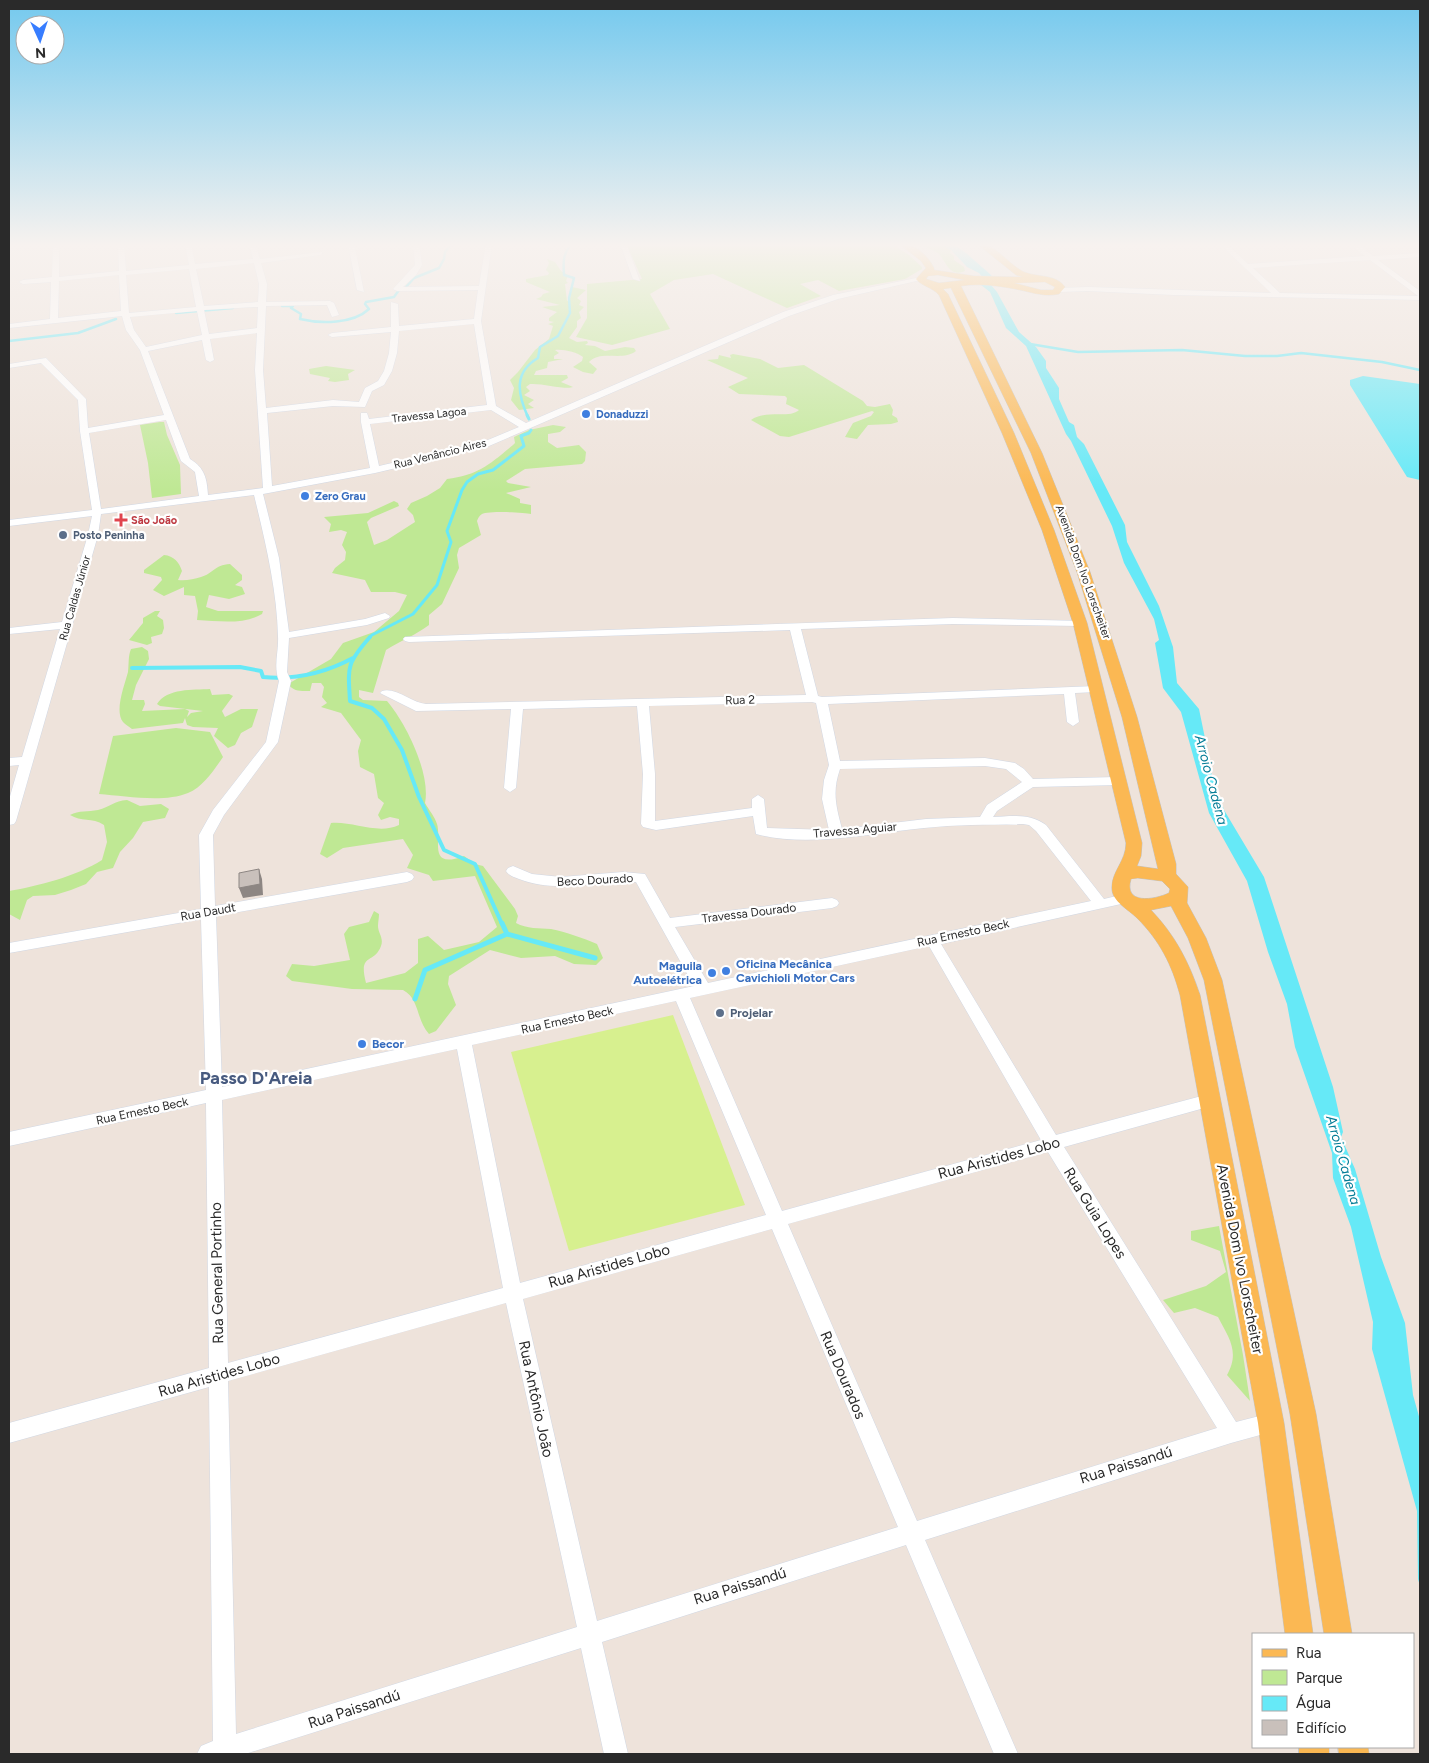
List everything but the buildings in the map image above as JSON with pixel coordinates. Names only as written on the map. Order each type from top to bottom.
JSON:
[{"type":"main road","name":"Avenida Dom Ivo Lorscheiter","points":[[958,325],[1015,449],[1048,530],[1080,623],[1128,818],[1134,851],[1132,861],[1120,881],[1121,892],[1161,932],[1173,948],[1182,966],[1190,995],[1271,1423],[1299,1633]]},
{"type":"main road","name":"Avenida Dom Ivo Lorscheiter","points":[[974,325],[1047,477],[1103,624],[1148,788],[1167,864],[1166,876],[1179,887],[1178,903],[1197,938],[1213,980],[1302,1414],[1338,1633]]},
{"type":"main road","points":[[1124,874],[1154,873],[1166,876]]},
{"type":"main road","points":[[1129,901],[1149,905],[1167,902],[1177,896]]},
{"type":"street","points":[[129,325],[144,350],[186,461],[196,466],[202,474],[204,499]]},
{"type":"street","points":[[203,325],[210,360]]},
{"type":"street","name":"Rua General Portinho","points":[[220,1753],[219,1374],[214,1095],[206,835],[218,813],[272,742],[284,678],[280,672],[284,636],[263,491],[262,412],[259,370],[261,325]]},
{"type":"street","points":[[375,470],[362,405],[368,390],[384,380],[389,366],[396,325]]},
{"type":"street","points":[[332,336],[434,325]]},
{"type":"street","points":[[478,325],[492,408],[526,427]]},
{"type":"street","name":"Rua Venâncio Aires","points":[[9,523],[263,491],[375,470],[486,444],[760,325]]},
{"type":"street","points":[[144,350],[205,337],[261,330]]},
{"type":"street","name":"Rua Caldas Júnior","points":[[9,366],[44,360],[82,399],[84,431],[97,512],[93,535],[9,821]]},
{"type":"street","points":[[262,412],[333,403],[362,405]]},
{"type":"street","name":"Travessa Lagoa","points":[[365,422],[492,408]]},
{"type":"street","points":[[84,431],[170,417]]},
{"type":"street","points":[[284,636],[367,622],[385,616]]},
{"type":"street","points":[[409,639],[953,621],[1080,623]]},
{"type":"street","points":[[9,631],[67,625]]},
{"type":"street","points":[[795,626],[836,765],[830,780],[828,799],[837,834]]},
{"type":"street","name":"Rua 2","points":[[386,693],[416,707],[426,708],[817,699],[1096,688]]},
{"type":"street","points":[[1069,690],[1073,722]]},
{"type":"street","points":[[642,702],[649,774],[648,824],[656,826],[758,805]]},
{"type":"street","points":[[510,788],[517,706]]},
{"type":"street","points":[[9,762],[27,760]]},
{"type":"street","points":[[836,765],[985,762],[1006,764],[1018,768],[1030,783]]},
{"type":"street","points":[[982,822],[992,808],[1030,783],[1118,781]]},
{"type":"street","name":"Travessa Aguiar","points":[[758,805],[761,831],[765,833],[837,834],[926,823],[982,822]]},
{"type":"street","points":[[982,822],[1033,822],[1042,828],[1102,904]]},
{"type":"street","name":"Beco Dourado","points":[[513,871],[530,879],[551,882],[640,877],[704,990]]},
{"type":"street","name":"Rua Daudt","points":[[9,948],[407,877]]},
{"type":"street","name":"Rua Ernesto Beck","points":[[9,1139],[932,940],[1102,904],[1129,901]]},
{"type":"street","name":"Travessa Dourado","points":[[666,923],[832,903]]},
{"type":"street","name":"Rua Guia Lopes","points":[[932,940],[1052,1143],[1230,1433]]},
{"type":"street","name":"Rua Dourados","points":[[681,995],[1006,1754]]},
{"type":"street","name":"Rua Antônio João","points":[[464,1042],[512,1293],[616,1754]]},
{"type":"street","name":"Rua Aristides Lobo","points":[[9,1433],[1209,1100]]},
{"type":"street","name":"Rua Paissandú","points":[[220,1753],[911,1532],[1230,1433],[1271,1423]]},
{"type":"green space","points":[[551,325],[577,325],[569,338],[577,342],[587,341],[588,343],[585,345],[595,346],[605,351],[625,347],[634,348],[636,351],[624,356],[599,356],[594,358],[589,362],[597,369],[593,374],[573,367],[582,361],[583,357],[580,355],[570,351],[555,350],[559,353],[554,356],[554,359],[563,359],[548,362],[547,368],[536,371],[534,375],[567,375],[568,378],[561,382],[573,387],[565,388],[530,384],[526,387],[530,391],[524,395],[534,400],[528,404],[534,408],[519,410],[511,400],[514,388],[510,380],[535,350],[549,339],[553,326]]},
{"type":"green space","points":[[583,325],[668,325],[670,329],[612,345],[576,337]]},
{"type":"green space","points":[[719,355],[731,358],[730,355],[760,359],[778,368],[804,365],[863,401],[867,406],[875,407],[890,404],[893,410],[892,415],[897,418],[898,422],[868,425],[857,439],[845,437],[853,423],[871,416],[874,412],[872,411],[789,437],[780,436],[751,420],[764,415],[790,414],[799,410],[786,404],[787,398],[785,396],[739,394],[728,387],[748,378],[707,360],[718,359]]},
{"type":"green space","points":[[326,366],[355,370],[348,374],[349,380],[335,382],[328,381],[330,378],[310,374],[309,369]]},
{"type":"green space","points":[[164,422],[167,435],[180,465],[181,494],[152,498],[148,463],[140,425]]},
{"type":"green space","points":[[553,425],[566,427],[560,432],[548,434],[548,442],[557,448],[579,445],[586,452],[585,461],[582,464],[525,469],[506,481],[531,487],[506,493],[520,499],[520,503],[531,505],[531,514],[499,512],[482,514],[478,518],[477,521],[481,535],[459,548],[457,555],[459,568],[442,604],[429,615],[429,625],[386,650],[373,693],[359,690],[359,697],[363,700],[387,701],[409,735],[421,764],[426,791],[425,803],[437,824],[438,851],[441,856],[445,859],[452,859],[464,856],[475,864],[483,866],[515,909],[518,916],[516,923],[529,927],[557,930],[597,944],[603,958],[596,965],[574,964],[555,956],[521,958],[490,950],[449,976],[448,984],[456,1005],[436,1031],[429,1034],[415,1004],[403,990],[352,989],[292,981],[286,976],[292,964],[314,966],[350,960],[344,934],[349,927],[369,922],[374,911],[379,914],[378,926],[382,943],[378,952],[365,963],[366,983],[405,973],[418,963],[418,939],[428,936],[444,950],[479,942],[497,927],[475,876],[433,881],[429,875],[407,868],[413,855],[403,839],[343,848],[327,858],[320,854],[331,823],[383,829],[399,825],[399,819],[390,817],[381,820],[378,815],[384,803],[378,798],[374,774],[360,767],[358,751],[361,740],[341,713],[321,707],[327,703],[322,697],[324,687],[321,683],[312,683],[310,691],[295,690],[288,684],[331,659],[343,643],[374,632],[399,611],[407,595],[395,592],[371,592],[365,580],[332,573],[345,560],[346,552],[342,545],[347,532],[341,530],[329,532],[331,524],[324,517],[368,513],[394,501],[399,506],[371,518],[367,522],[374,545],[387,540],[415,522],[413,515],[407,509],[411,503],[440,488],[447,479],[467,475],[483,468],[515,443],[514,437],[529,430]]},
{"type":"green space","points":[[164,555],[176,560],[179,565],[182,571],[178,580],[201,577],[220,566],[230,564],[242,575],[242,580],[235,585],[242,587],[245,594],[229,599],[209,595],[206,607],[218,611],[263,611],[262,614],[239,621],[197,620],[198,611],[195,596],[184,595],[184,587],[164,596],[153,590],[162,580],[161,577],[144,573],[144,570]]},
{"type":"green space","points":[[155,611],[160,611],[157,616],[163,620],[164,628],[162,634],[151,637],[152,643],[147,645],[129,640],[143,623],[143,618]]},
{"type":"green space","points":[[142,647],[148,651],[149,659],[136,685],[132,700],[144,700],[145,704],[142,711],[185,709],[189,711],[187,717],[191,713],[203,711],[160,706],[157,704],[161,699],[174,692],[210,689],[212,695],[229,694],[233,696],[222,711],[225,717],[241,709],[258,709],[252,727],[241,733],[235,745],[228,748],[214,736],[218,728],[193,727],[187,725],[185,718],[183,723],[132,729],[123,722],[120,705],[131,649]]},
{"type":"green space","points":[[176,728],[210,732],[223,757],[199,787],[188,793],[168,798],[99,794],[113,736]]},
{"type":"green space","points":[[127,800],[140,806],[161,804],[169,809],[165,818],[143,822],[133,838],[120,852],[113,868],[97,872],[86,884],[71,890],[55,895],[33,896],[27,900],[20,920],[9,914],[9,891],[57,880],[81,871],[102,860],[107,842],[104,825],[70,815],[98,810]]},
{"type":"green space","points":[[673,1015],[745,1205],[569,1251],[511,1052]]},
{"type":"green space","points":[[1219,1226],[1250,1401],[1227,1375],[1233,1359],[1232,1345],[1218,1317],[1195,1308],[1174,1313],[1163,1300],[1206,1286],[1226,1272],[1220,1251],[1191,1240],[1191,1231]]},
{"type":"water","name":"Arroio Cadena","points":[[1005,325],[1015,325],[1019,332],[1036,347],[1046,361],[1046,368],[1059,388],[1059,399],[1069,422],[1074,425],[1077,437],[1084,444],[1125,525],[1127,542],[1159,606],[1173,647],[1177,683],[1199,709],[1207,748],[1206,758],[1224,810],[1264,877],[1333,1087],[1343,1132],[1341,1137],[1355,1169],[1381,1257],[1405,1323],[1413,1395],[1420,1420],[1420,1586],[1418,1579],[1417,1511],[1372,1349],[1373,1322],[1351,1227],[1333,1178],[1332,1153],[1295,1047],[1287,1004],[1268,952],[1247,881],[1209,813],[1181,712],[1163,688],[1155,643],[1159,640],[1154,619],[1124,563],[1112,526],[1066,434],[1026,346]]},
{"type":"water","points":[[1363,376],[1420,384],[1420,480],[1407,477],[1350,385],[1350,380]]},
{"type":"waterway","points":[[9,341],[78,333],[99,325]]},
{"type":"waterway","points":[[528,417],[520,391],[521,376],[530,364],[538,358],[540,347],[558,336],[564,325]]},
{"type":"waterway","points":[[1030,344],[1078,352],[1182,350],[1245,356],[1277,356],[1301,353],[1382,362],[1420,370]]},
{"type":"waterway","points":[[370,637],[413,614],[437,585],[451,542],[447,531],[462,490],[467,482],[478,474],[493,470],[524,446],[521,436],[529,433],[531,430]]},
{"type":"waterway","points":[[370,637],[356,654],[350,666],[350,701],[372,708],[384,719],[402,750],[419,797],[444,850],[475,864],[502,924]]},
{"type":"waterway","points":[[132,668],[240,667],[261,671],[263,677],[275,678],[310,674],[332,668],[353,658]]},
{"type":"waterway","points":[[502,923],[507,934]]},
{"type":"waterway","points":[[415,999],[425,970],[507,934]]},
{"type":"waterway","points":[[507,934],[595,958]]},
{"type":"place","name":"Donaduzzi","points":[[586,414]]},
{"type":"place","name":"Zero Grau","points":[[305,496]]},
{"type":"place","name":"São João","points":[[121,520]]},
{"type":"place","name":"Posto Peninha","points":[[63,535]]},
{"type":"place","name":"Oficina Mecânica Cavichioli Motor Cars","points":[[726,971]]},
{"type":"place","name":"Maguila Autoelétrica","points":[[712,973]]},
{"type":"place","name":"Projelar","points":[[720,1013]]},
{"type":"place","name":"Becor","points":[[362,1044]]},
{"type":"district","name":"Passo D'Areia","points":[[256,1078]]}]
